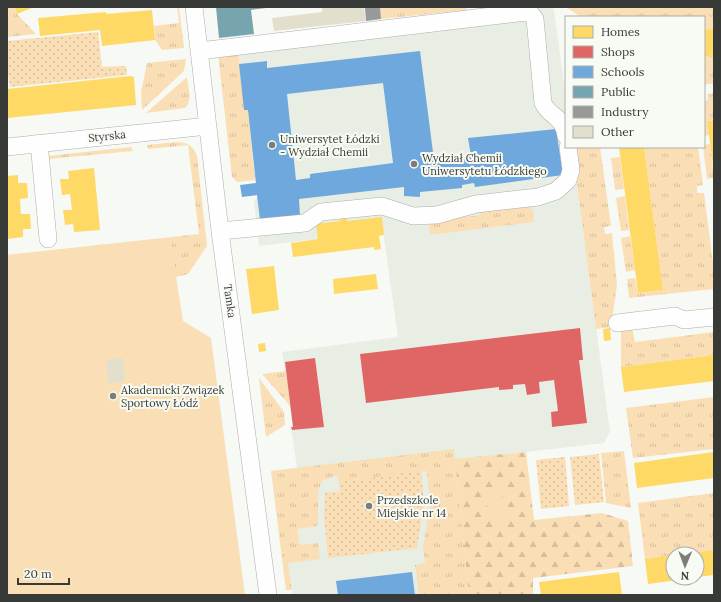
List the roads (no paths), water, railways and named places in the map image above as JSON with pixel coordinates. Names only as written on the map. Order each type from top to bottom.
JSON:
[{"type":"street","name":"Tamka","points":[[194,7],[220,231],[268,595]]},
{"type":"street","points":[[199,51],[526,12],[532,15],[535,19],[543,103],[545,107],[564,124],[565,130]]},
{"type":"street","name":"Styrska","points":[[7,147],[208,126]]},
{"type":"street","points":[[39,143],[48,239]]},
{"type":"street","points":[[220,231],[305,223],[321,212],[382,206],[413,216],[437,215],[476,204],[538,196],[556,191],[568,180],[571,170],[568,148]]},
{"type":"street","points":[[618,323],[675,316],[684,320],[714,317]]},
{"type":"place","name":"Uniwersytet Łódzki - Wydział Chemii","points":[[272,145]]},
{"type":"place","name":"Wydział Chemii Uniwersytetu Łódzkiego","points":[[414,164]]},
{"type":"place","name":"Akademicki Związek Sportowy Łódź","points":[[113,396]]},
{"type":"place","name":"Przedszkole Miejskie nr 14","points":[[369,506]]}]
